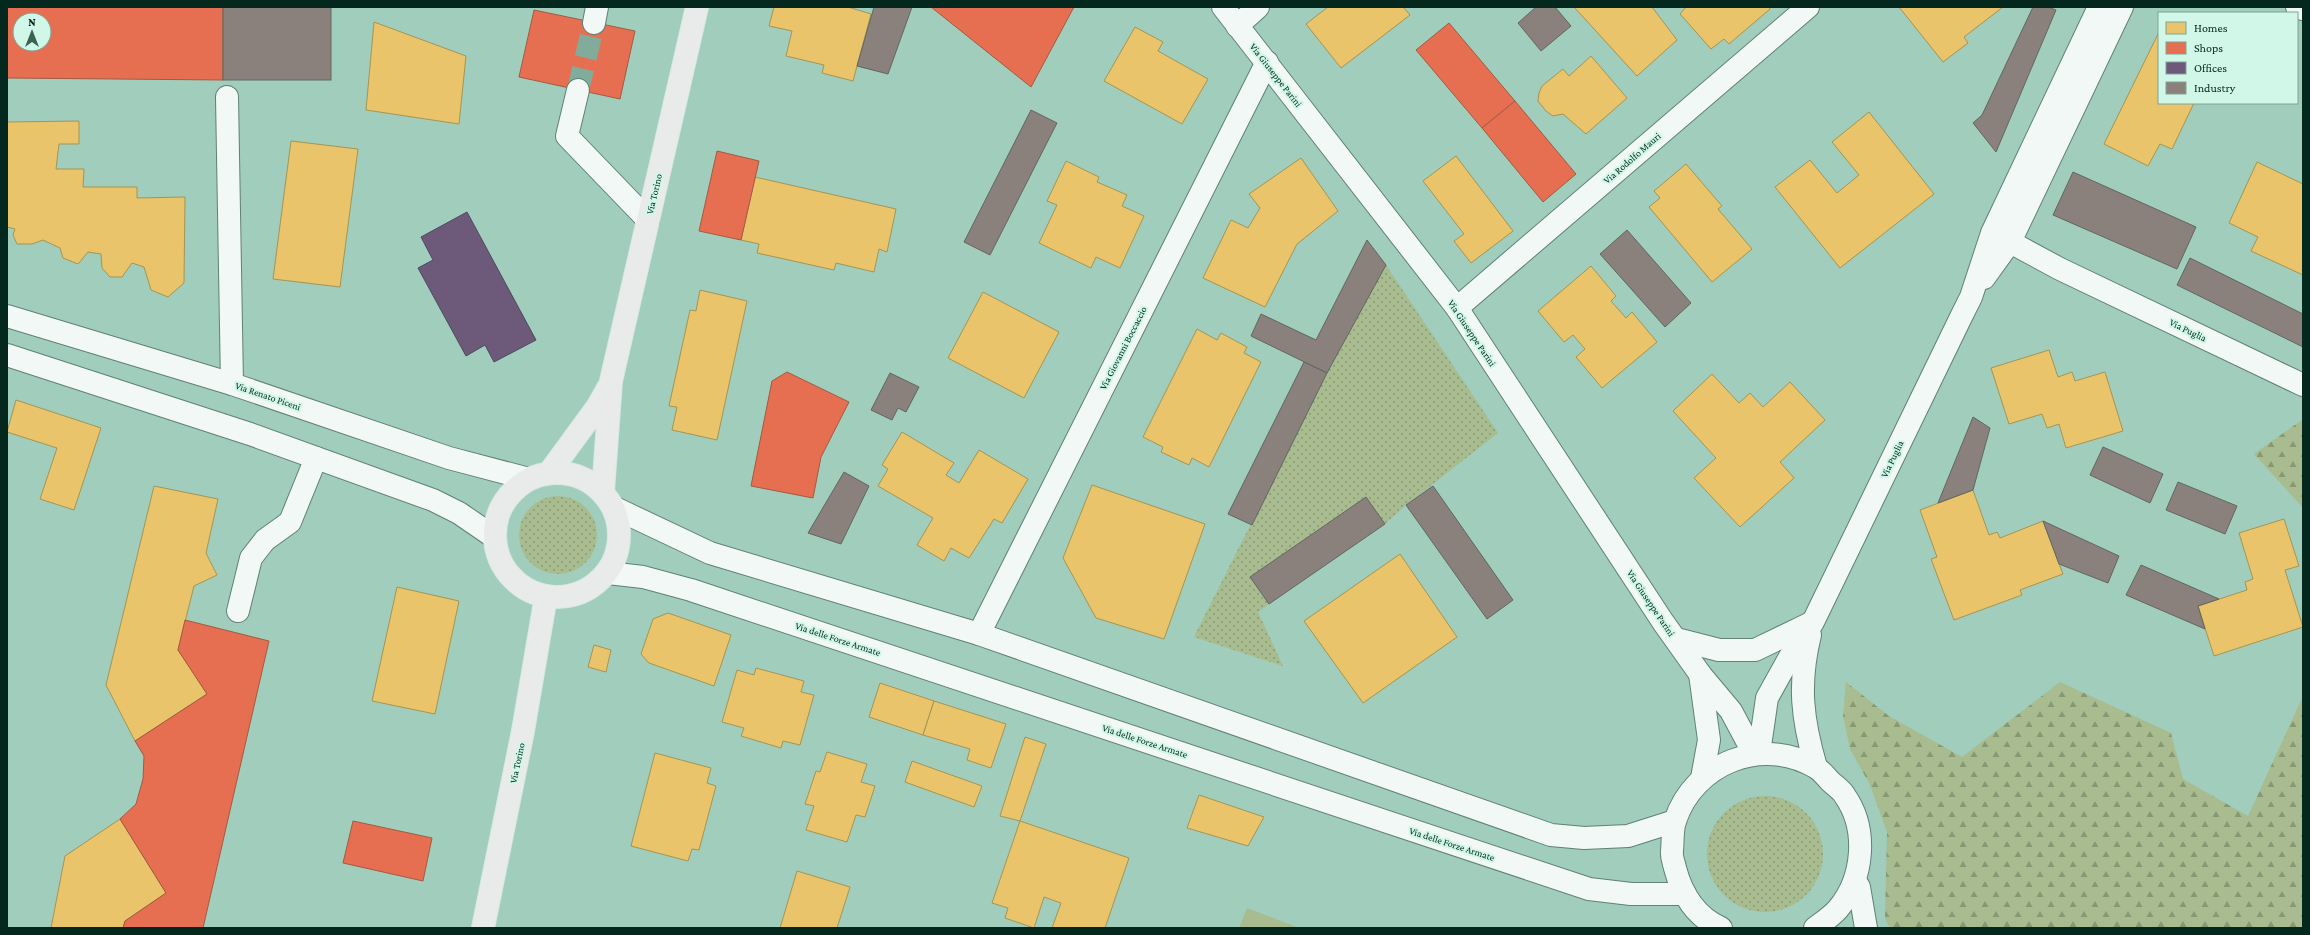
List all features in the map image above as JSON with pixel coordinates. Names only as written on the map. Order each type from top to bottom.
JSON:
[{"type":"main road","name":"Via Torino","points":[[609,500],[611,381],[697,7]]},
{"type":"main road","name":"Via Torino","points":[[539,476],[598,406],[611,381]]},
{"type":"main road","points":[[568,473],[587,480],[609,500],[620,530],[618,553],[608,573],[590,588],[569,596],[546,596],[526,590],[510,576],[499,558],[494,537],[498,514],[510,493],[539,476],[568,473]]},
{"type":"main road","name":"Via Torino","points":[[483,928],[524,731],[546,596]]},
{"type":"street","name":"Via Giuseppe Parini","points":[[1223,7],[1457,308],[1700,674],[1731,711],[1757,754]]},
{"type":"street","points":[[1237,26],[1258,7]]},
{"type":"street","name":"Via Rodolfo Mauri","points":[[1457,308],[1808,7]]},
{"type":"street","name":"Via Puglia","points":[[1757,754],[1767,698],[1792,653],[1813,622],[1971,296],[1992,233],[2099,7]]},
{"type":"street","name":"Via Puglia","points":[[1971,296],[2010,242],[2122,7]]},
{"type":"street","points":[[2297,7],[2303,9]]},
{"type":"street","name":"Via Giovanni Boccaccio","points":[[979,634],[1267,62]]},
{"type":"street","points":[[578,90],[567,136],[648,220]]},
{"type":"street","points":[[227,97],[232,384]]},
{"type":"street","name":"Via Puglia","points":[[2010,242],[2060,269],[2303,385]]},
{"type":"street","name":"Via Renato Piceni","points":[[7,316],[232,384],[449,458],[539,476]]},
{"type":"street","points":[[7,355],[250,434],[433,500],[459,513],[494,537]]},
{"type":"street","points":[[238,611],[251,558],[264,540],[290,522],[316,458]]},
{"type":"street","points":[[609,500],[710,553],[979,634],[1551,835],[1584,838],[1628,836],[1675,821]]},
{"type":"street","name":"Via delle Forze Armate","points":[[608,573],[643,577],[691,590],[1589,889],[1631,894],[1685,894]]},
{"type":"street","points":[[1676,638],[1719,650],[1755,650],[1813,622]]},
{"type":"street","name":"Via Puglia","points":[[1813,622],[1803,663],[1803,693],[1805,728],[1816,767]]},
{"type":"street","name":"Via Giuseppe Parini","points":[[1700,674],[1709,740],[1702,778]]},
{"type":"street","points":[[1714,926],[1693,908],[1679,886],[1671,854],[1675,821],[1693,787],[1702,778],[1718,766],[1736,758],[1757,754],[1788,756],[1816,767],[1846,796],[1859,826],[1861,849],[1855,881],[1838,909],[1815,928]]},
{"type":"street","points":[[1855,881],[1859,887],[1866,928]]},
{"type":"green space","points":[[1386,265],[1498,433],[1406,505],[1385,524],[1366,497],[1250,577],[1269,604],[1258,612],[1283,666],[1194,637],[1327,373]]},
{"type":"green space","points":[[2303,419],[2303,508],[2254,454]]},
{"type":"green space","points":[[558,496],[573,499],[586,507],[594,520],[597,535],[594,550],[586,563],[573,571],[558,574],[543,571],[530,563],[522,550],[519,535],[522,520],[530,507],[543,499]]},
{"type":"green space","points":[[1846,682],[1889,716],[1962,757],[2060,682],[2171,733],[2183,779],[2248,816],[2303,696],[2303,928],[1890,928],[1885,919],[1887,832],[1870,785],[1850,749],[1843,716]]},
{"type":"green space","points":[[1765,796],[1787,800],[1797,805],[1806,813],[1814,822],[1819,832],[1823,854],[1819,876],[1814,886],[1806,895],[1797,903],[1787,908],[1765,912],[1743,908],[1733,903],[1724,895],[1716,886],[1711,876],[1707,854],[1711,832],[1716,822],[1724,813],[1733,805],[1743,800]]},
{"type":"green space","points":[[1247,908],[1299,928],[1239,928]]},
{"type":"building: Homes","points":[[774,7],[848,7],[871,14],[853,81],[822,73],[824,65],[786,56],[792,31],[769,26]]},
{"type":"building: Homes","points":[[1328,7],[1403,7],[1410,15],[1341,68],[1306,24]]},
{"type":"building: Homes","points":[[1574,7],[1652,7],[1677,40],[1637,76]]},
{"type":"building: Homes","points":[[1686,7],[1769,7],[1770,9],[1729,44],[1724,39],[1711,49],[1680,14]]},
{"type":"building: Homes","points":[[1899,7],[2003,7],[1964,37],[1968,43],[1943,62]]},
{"type":"building: Homes","points":[[374,22],[466,56],[459,124],[366,110]]},
{"type":"building: Homes","points":[[1135,27],[1163,42],[1158,51],[1208,79],[1182,124],[1104,81]]},
{"type":"building: Homes","points":[[2158,34],[2158,104],[2194,104],[2172,149],[2160,144],[2148,166],[2104,144]]},
{"type":"building: Homes","points":[[1591,56],[1627,98],[1586,134],[1563,114],[1553,116],[1546,111],[1538,101],[1542,86],[1563,69],[1569,76]]},
{"type":"building: Homes","points":[[1869,112],[1934,194],[1840,268],[1775,187],[1810,160],[1837,193],[1859,175],[1832,142]]},
{"type":"building: Homes","points":[[79,121],[79,144],[59,144],[56,169],[84,169],[83,187],[137,187],[137,198],[185,197],[184,283],[168,297],[151,290],[144,267],[132,263],[122,277],[110,277],[102,268],[101,254],[88,252],[78,264],[63,258],[60,248],[43,240],[32,244],[17,244],[13,235],[15,229],[7,227],[7,122]]},
{"type":"building: Homes","points":[[291,141],[358,149],[340,287],[273,279]]},
{"type":"building: Homes","points":[[1456,156],[1513,231],[1471,263],[1454,241],[1464,234],[1423,181]]},
{"type":"building: Homes","points":[[1301,158],[1338,211],[1297,244],[1265,307],[1203,278],[1231,220],[1248,228],[1260,208],[1249,194]]},
{"type":"building: Homes","points":[[1066,161],[1099,177],[1097,182],[1127,195],[1122,206],[1144,216],[1120,268],[1096,257],[1091,268],[1039,243],[1057,205],[1047,201]]},
{"type":"building: Homes","points":[[2257,162],[2303,184],[2303,275],[2251,251],[2258,237],[2229,223]]},
{"type":"building: Homes","points":[[1686,164],[1722,206],[1718,209],[1752,249],[1712,282],[1649,207],[1660,198],[1654,191]]},
{"type":"building: Homes","points":[[755,177],[896,209],[887,252],[879,249],[874,272],[836,263],[834,270],[757,253],[759,244],[741,240]]},
{"type":"building: Homes","points":[[1591,266],[1616,296],[1611,301],[1626,318],[1632,312],[1657,342],[1602,388],[1576,357],[1585,349],[1573,335],[1564,342],[1538,311]]},
{"type":"building: Homes","points":[[700,290],[747,301],[717,440],[672,430],[677,407],[669,406],[690,310],[696,311]]},
{"type":"building: Homes","points":[[983,292],[1059,332],[1024,398],[948,358]]},
{"type":"building: Homes","points":[[1197,329],[1217,340],[1221,333],[1247,347],[1244,353],[1261,362],[1209,467],[1192,458],[1189,465],[1161,452],[1163,447],[1143,437]]},
{"type":"building: Homes","points":[[2049,350],[2058,377],[2072,372],[2075,381],[2105,372],[2123,431],[2066,448],[2059,424],[2047,428],[2042,414],[2009,424],[1991,368]]},
{"type":"building: Homes","points":[[1712,374],[1739,403],[1750,393],[1763,407],[1790,382],[1825,420],[1780,462],[1794,478],[1740,527],[1694,478],[1716,458],[1673,411]]},
{"type":"building: Homes","points":[[16,400],[101,428],[74,510],[40,499],[57,448],[7,432]]},
{"type":"building: Homes","points":[[902,432],[954,463],[946,475],[959,483],[979,450],[1028,479],[1002,523],[994,519],[969,558],[951,548],[944,561],[917,545],[933,518],[878,486],[888,469],[882,465]]},
{"type":"building: Homes","points":[[1092,485],[1205,524],[1164,639],[1096,618],[1063,558]]},
{"type":"building: Homes","points":[[154,486],[218,499],[206,553],[217,575],[194,586],[178,650],[207,694],[135,741],[106,685]]},
{"type":"building: Homes","points":[[1973,490],[1989,535],[1997,532],[2000,538],[2043,521],[2063,574],[2020,590],[2022,595],[1954,620],[1931,559],[1937,557],[1920,510]]},
{"type":"building: Homes","points":[[2284,519],[2299,566],[2285,570],[2303,627],[2214,656],[2198,606],[2247,590],[2245,582],[2253,579],[2239,533]]},
{"type":"building: Homes","points":[[1400,554],[1457,637],[1363,703],[1304,621]]},
{"type":"building: Homes","points":[[397,587],[459,601],[435,714],[372,701]]},
{"type":"building: Homes","points":[[668,613],[731,635],[714,686],[649,663],[641,654],[653,619]]},
{"type":"building: Homes","points":[[594,645],[611,650],[606,672],[588,667]]},
{"type":"building: Homes","points":[[756,668],[804,681],[801,692],[814,695],[800,745],[783,741],[781,748],[741,736],[744,728],[722,722],[737,670],[754,675]]},
{"type":"building: Homes","points":[[880,683],[934,701],[923,735],[869,717]]},
{"type":"building: Homes","points":[[934,701],[1006,724],[991,768],[967,760],[970,749],[923,735]]},
{"type":"building: Homes","points":[[1025,737],[1046,744],[1020,821],[1000,816]]},
{"type":"building: Homes","points":[[827,752],[867,764],[861,782],[875,786],[865,817],[856,815],[847,842],[806,830],[814,806],[805,804],[816,771],[820,772]]},
{"type":"building: Homes","points":[[655,753],[711,768],[707,783],[716,786],[699,850],[692,849],[688,861],[631,846]]},
{"type":"building: Homes","points":[[912,761],[982,786],[974,807],[905,782]]},
{"type":"building: Homes","points":[[1199,795],[1264,817],[1248,846],[1187,828]]},
{"type":"building: Homes","points":[[120,819],[166,893],[125,921],[123,928],[51,928],[65,856]]},
{"type":"building: Homes","points":[[1020,821],[1129,858],[1105,928],[1052,928],[1061,903],[1044,897],[1034,928],[1005,918],[1008,908],[992,903]]},
{"type":"building: Homes","points":[[797,871],[850,887],[837,928],[780,928]]},
{"type":"building: Shops","points":[[7,7],[223,7],[223,80],[7,78]]},
{"type":"building: Shops","points":[[931,7],[1074,7],[1031,87]]},
{"type":"building: Shops","points":[[534,10],[635,31],[620,99],[519,77]]},
{"type":"building: Shops","points":[[1449,23],[1515,101],[1482,128],[1416,50]]},
{"type":"building: Shops","points":[[1515,101],[1576,174],[1543,202],[1482,128]]},
{"type":"building: Shops","points":[[717,151],[759,161],[741,240],[699,231]]},
{"type":"building: Shops","points":[[787,372],[849,402],[821,457],[813,498],[751,486],[772,381]]},
{"type":"building: Shops","points":[[185,620],[269,641],[203,928],[123,928],[125,921],[166,893],[120,819],[136,804],[143,779],[144,756],[135,741],[207,694],[178,650]]},
{"type":"building: Shops","points":[[353,821],[432,838],[423,881],[343,863]]},
{"type":"building: Offices","points":[[467,212],[536,340],[494,362],[485,345],[466,356],[418,268],[433,260],[421,237]]},
{"type":"building: Industry","points":[[223,7],[331,7],[331,80],[223,80]]},
{"type":"building: Industry","points":[[874,7],[912,7],[888,74],[857,66]]},
{"type":"building: Industry","points":[[1536,7],[1555,7],[1571,26],[1541,51],[1518,23]]},
{"type":"building: Industry","points":[[2033,7],[2048,7],[2056,10],[1996,152],[1973,123],[1982,115]]},
{"type":"building: Industry","points":[[1031,110],[1057,123],[990,255],[964,242]]},
{"type":"building: Industry","points":[[2073,172],[2196,227],[2177,269],[2053,215]]},
{"type":"building: Industry","points":[[1627,230],[1691,303],[1665,327],[1600,254]]},
{"type":"building: Industry","points":[[1367,240],[1386,265],[1327,373],[1251,336],[1261,314],[1316,340]]},
{"type":"building: Industry","points":[[2190,258],[2303,314],[2303,347],[2177,285]]},
{"type":"building: Industry","points":[[1304,362],[1327,373],[1252,525],[1228,514]]},
{"type":"building: Industry","points":[[890,373],[919,387],[906,412],[898,408],[892,420],[871,410]]},
{"type":"building: Industry","points":[[1973,417],[1990,428],[1973,490],[1938,503]]},
{"type":"building: Industry","points":[[2103,447],[2163,474],[2150,503],[2090,475]]},
{"type":"building: Industry","points":[[844,472],[869,486],[841,544],[808,533]]},
{"type":"building: Industry","points":[[2178,482],[2237,506],[2225,534],[2166,510]]},
{"type":"building: Industry","points":[[1433,486],[1513,600],[1487,619],[1406,505]]},
{"type":"building: Industry","points":[[1366,497],[1385,524],[1269,604],[1250,577]]},
{"type":"building: Industry","points":[[2043,521],[2119,556],[2108,583],[2059,564]]},
{"type":"building: Industry","points":[[2141,565],[2219,599],[2198,606],[2205,629],[2126,595]]},
{"type":"tunnel","points":[[578,90],[594,23]]}]
